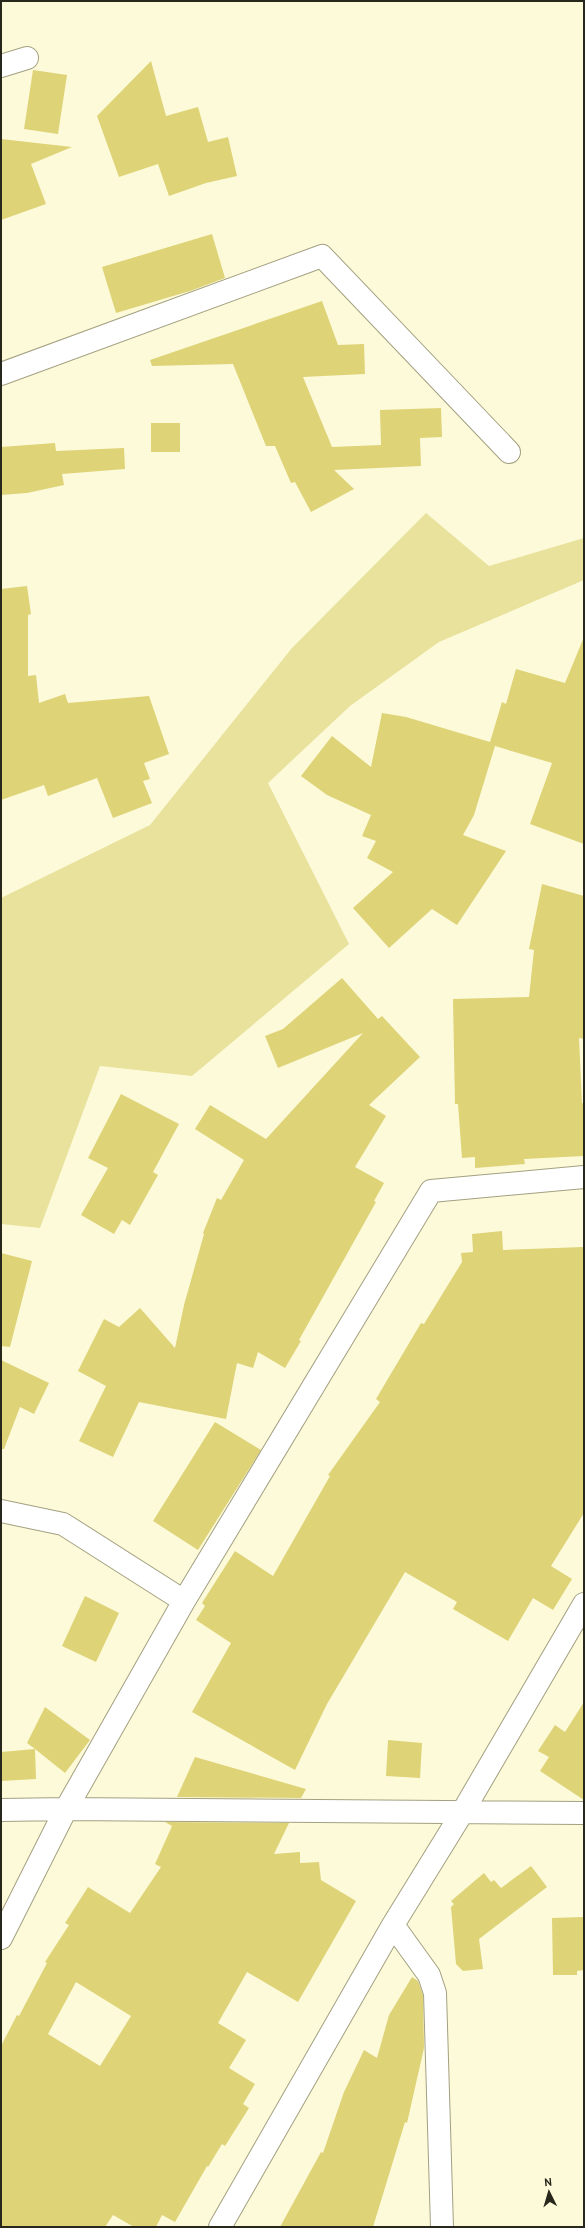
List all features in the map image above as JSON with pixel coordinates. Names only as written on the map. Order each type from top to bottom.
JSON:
[{"type":"street","points":[[1,66],[27,58]]},
{"type":"street","points":[[1,374],[322,256],[509,452]]},
{"type":"street","points":[[1,1938],[66,1809],[184,1601],[431,1191],[584,1177]]},
{"type":"street","points":[[1,1511],[63,1524],[184,1601]]},
{"type":"street","points":[[220,2227],[393,1925],[462,1813],[584,1604]]},
{"type":"street","points":[[1,1810],[66,1809],[584,1813]]},
{"type":"street","points":[[393,1925],[429,1975],[435,1993],[442,2227]]},
{"type":"shaded area","points":[[426,513],[489,566],[584,538],[584,580],[439,642],[350,706],[268,783],[349,944],[192,1076],[100,1066],[40,1228],[1,1224],[1,898],[150,825],[292,648]]},
{"type":"building","points":[[151,61],[166,116],[198,107],[208,142],[228,137],[237,176],[206,183],[169,196],[158,164],[119,177],[97,116]]},
{"type":"building","points":[[33,70],[67,75],[58,134],[24,129]]},
{"type":"building","points":[[1,139],[72,147],[31,164],[46,204],[1,220]]},
{"type":"building","points":[[212,234],[225,278],[190,291],[116,313],[102,267]]},
{"type":"building","points":[[322,301],[338,345],[364,344],[365,374],[303,377],[332,447],[381,445],[380,410],[441,408],[442,437],[420,438],[421,466],[334,470],[354,489],[311,512],[295,482],[291,483],[275,446],[266,446],[233,364],[152,366],[150,360]]},
{"type":"building","points":[[151,423],[180,423],[180,452],[151,452]]},
{"type":"building","points":[[55,443],[56,451],[124,448],[125,469],[62,474],[64,485],[27,493],[1,495],[1,447]]},
{"type":"building","points":[[27,586],[31,614],[28,615],[28,676],[36,675],[39,703],[65,694],[68,703],[149,696],[169,754],[144,763],[150,779],[143,781],[152,803],[113,818],[97,778],[48,796],[44,785],[1,800],[1,589]]},
{"type":"building","points":[[584,637],[584,844],[530,824],[552,763],[495,746],[474,815],[463,835],[506,851],[457,925],[432,909],[389,948],[353,908],[393,872],[367,858],[376,841],[362,836],[371,815],[327,795],[301,776],[332,736],[371,767],[382,713],[406,717],[490,742],[502,702],[506,704],[516,669],[565,683]]},
{"type":"building","points":[[542,884],[584,896],[584,1039],[579,1038],[582,1103],[584,1103],[584,1156],[524,1159],[525,1164],[475,1168],[475,1157],[462,1158],[458,1104],[455,1104],[453,999],[529,997],[534,950],[529,949]]},
{"type":"building","points":[[342,978],[378,1019],[382,1016],[420,1057],[369,1105],[386,1116],[355,1167],[384,1183],[374,1201],[376,1202],[299,1340],[301,1341],[285,1368],[258,1352],[253,1368],[237,1363],[226,1419],[139,1402],[113,1457],[79,1441],[106,1386],[78,1371],[104,1319],[119,1327],[140,1308],[175,1348],[184,1305],[204,1234],[203,1233],[217,1198],[221,1200],[244,1160],[195,1129],[210,1105],[266,1139],[363,1033],[278,1068],[265,1036],[283,1029]]},
{"type":"building","points":[[121,1094],[179,1124],[153,1172],[158,1175],[130,1225],[122,1220],[114,1234],[81,1215],[108,1168],[88,1158]]},
{"type":"building","points":[[502,1231],[503,1250],[583,1247],[584,1513],[551,1566],[572,1579],[553,1610],[533,1598],[508,1641],[453,1609],[457,1602],[405,1572],[327,1704],[295,1770],[192,1712],[231,1643],[196,1620],[205,1606],[202,1603],[235,1551],[273,1576],[330,1476],[328,1475],[380,1402],[376,1399],[421,1323],[424,1324],[462,1262],[461,1253],[473,1252],[472,1234]]},
{"type":"building","points":[[1,1253],[32,1261],[10,1347],[1,1346]]},
{"type":"building","points":[[1,1360],[49,1383],[34,1414],[20,1407],[4,1449],[1,1449]]},
{"type":"building","points":[[215,1422],[261,1450],[198,1550],[153,1521]]},
{"type":"building","points":[[85,1596],[119,1613],[96,1662],[62,1646]]},
{"type":"building","points":[[584,1702],[584,1800],[540,1771],[549,1757],[538,1751],[555,1725],[565,1732]]},
{"type":"building","points":[[45,1707],[90,1740],[65,1773],[27,1743]]},
{"type":"building","points":[[388,1740],[422,1743],[420,1778],[386,1776]]},
{"type":"building","points":[[35,1749],[36,1779],[1,1781],[1,1752]]},
{"type":"building","points":[[195,1757],[306,1789],[301,1798],[177,1797]]},
{"type":"building","points":[[165,1822],[289,1823],[274,1854],[300,1852],[300,1863],[319,1862],[321,1880],[356,1901],[298,2002],[247,1972],[218,2023],[246,2040],[229,2068],[255,2084],[243,2104],[249,2108],[225,2146],[222,2144],[208,2167],[207,2166],[175,2222],[162,2215],[156,2227],[134,2227],[113,2215],[105,2227],[1,2227],[1,2046],[17,2015],[19,2016],[47,1963],[45,1962],[69,1925],[65,1923],[88,1887],[130,1913],[161,1867],[155,1864],[172,1826]],"holes":[[[76,1982],[131,2016],[100,2066],[48,2034]]]},
{"type":"building","points":[[531,1866],[547,1887],[479,1939],[483,1969],[463,1971],[456,1964],[451,1907],[454,1904],[451,1901],[484,1873],[491,1882],[494,1880],[501,1888]]},
{"type":"building","points":[[584,1917],[584,1970],[577,1971],[577,1975],[553,1975],[552,1918]]},
{"type":"building","points":[[412,1977],[418,1981],[423,1995],[424,2048],[407,2123],[405,2122],[373,2227],[280,2227],[321,2152],[323,2153],[344,2092],[364,2050],[377,2058],[389,2015]]}]
